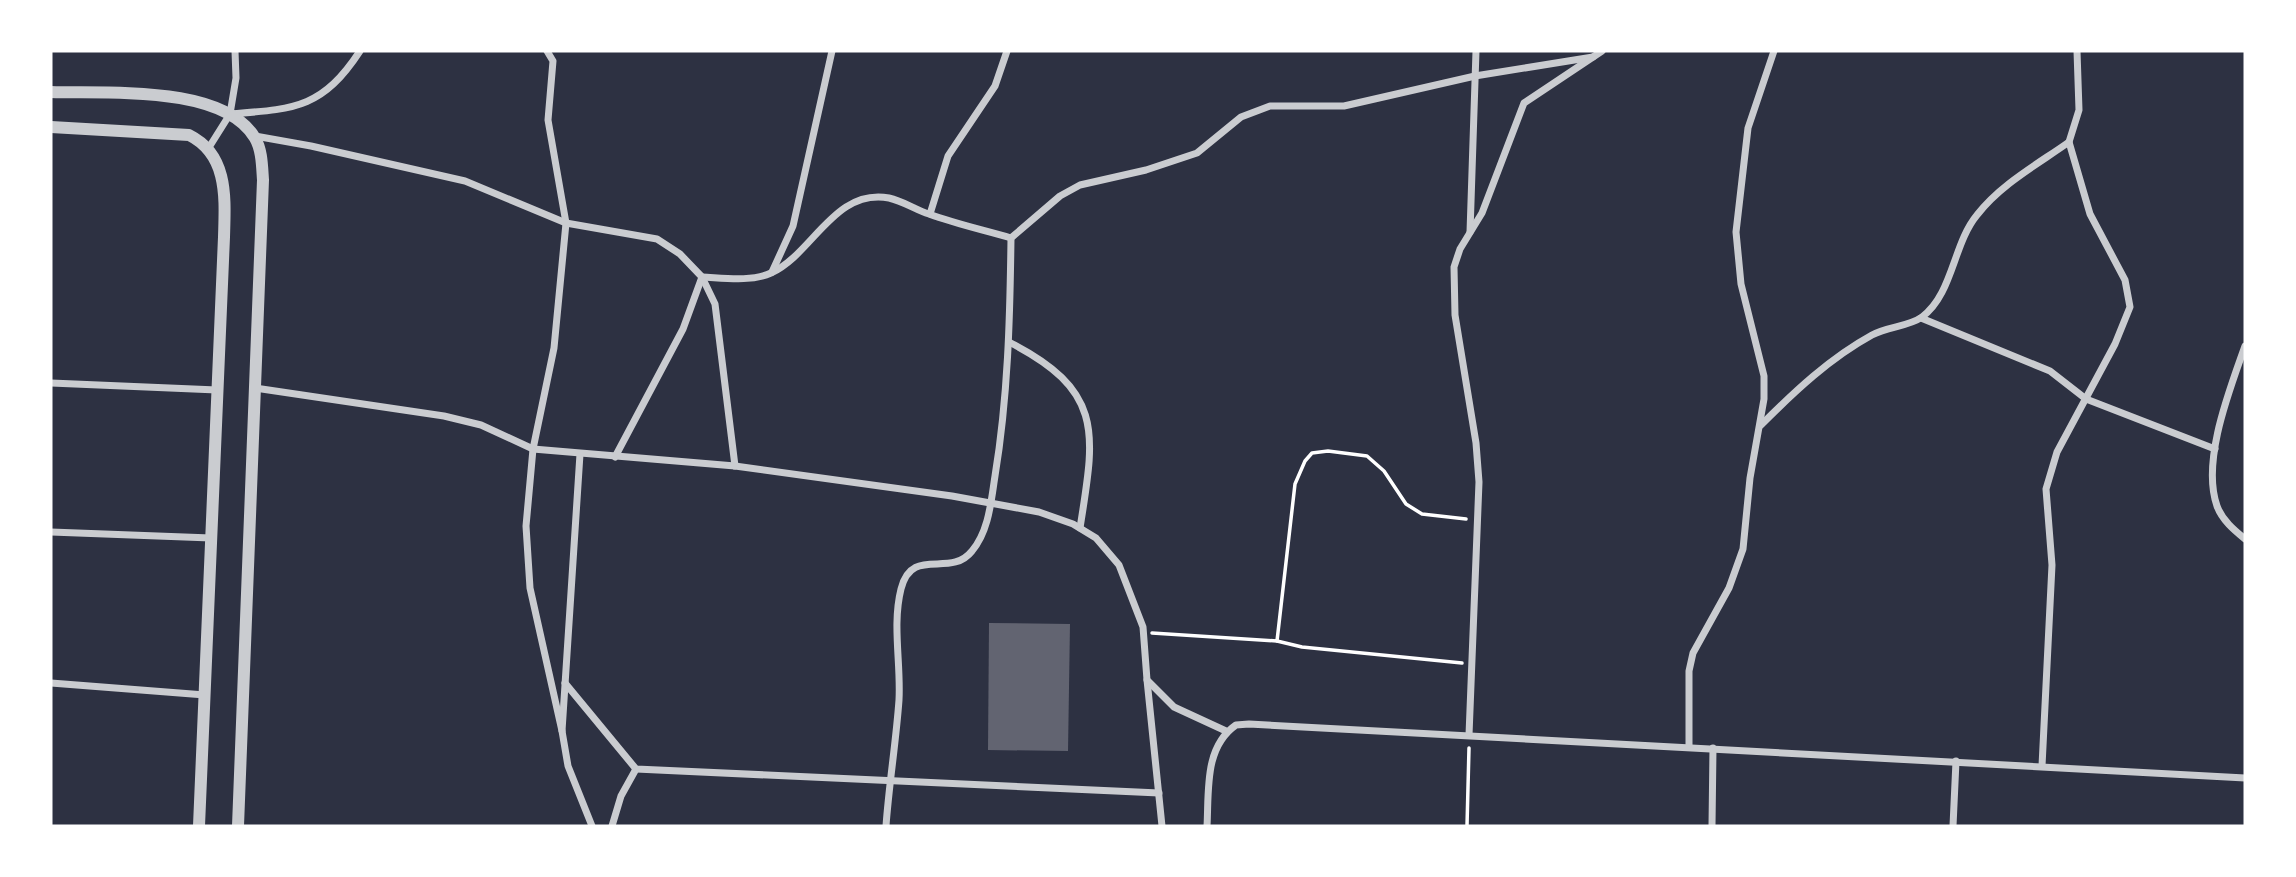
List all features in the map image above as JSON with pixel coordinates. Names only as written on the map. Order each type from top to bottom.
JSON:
[{"type":"street","points":[[208,149],[230,114],[236,78],[235,51]]},
{"type":"street","points":[[51,92],[176,97],[230,114],[294,108],[330,89],[360,51]]},
{"type":"street","points":[[547,51],[553,61],[548,120],[566,223],[554,348],[533,449],[526,526],[530,588],[568,766],[592,826]]},
{"type":"street","points":[[771,273],[793,226],[832,51]]},
{"type":"street","points":[[930,214],[948,156],[995,86],[1007,51]]},
{"type":"street","points":[[1470,232],[1476,51]]},
{"type":"street","points":[[1469,735],[1479,521],[1476,443],[1463,377],[1452,287],[1460,249],[1482,213],[1524,103],[1602,51]]},
{"type":"street","points":[[1689,747],[1689,671],[1693,653],[1729,587],[1743,549],[1750,478],[1761,425],[1764,376],[1741,284],[1736,232],[1749,119],[1774,51]]},
{"type":"street","points":[[2042,766],[2052,565],[2046,489],[2057,453],[2124,325],[2130,293],[2090,214],[2069,142],[2079,110],[2077,51]]},
{"type":"street","points":[[886,826],[899,698],[898,613],[901,587],[910,570],[925,563],[954,565],[971,553],[983,535],[1003,425],[1012,239],[1060,196],[1080,185],[1146,170],[1197,153],[1241,117],[1270,106],[1344,106],[1475,76],[1593,57]]},
{"type":"street","points":[[230,114],[255,136],[261,153],[263,180],[238,826]]},
{"type":"street","points":[[51,127],[189,135],[216,158],[223,180],[225,205],[199,826]]},
{"type":"street","points":[[255,136],[465,181],[566,223],[657,239],[680,254],[702,277],[715,304],[735,466]]},
{"type":"street","points":[[1761,425],[1818,371],[1851,346],[1878,332],[1921,318],[1940,295],[1961,242],[1976,215],[1997,194],[2069,142]]},
{"type":"street","points":[[702,277],[744,279],[771,273],[802,251],[828,219],[866,200],[889,198],[930,214],[1012,239]]},
{"type":"street","points":[[615,457],[683,329],[702,277]]},
{"type":"street","points":[[1921,318],[2050,371],[2086,399],[2215,449]]},
{"type":"street","points":[[1009,342],[1045,360],[1069,383],[1082,404],[1091,437],[1080,528]]},
{"type":"street","points":[[2245,346],[2215,449],[2213,483],[2217,506],[2224,520],[2245,539]]},
{"type":"street","points":[[51,383],[218,390]]},
{"type":"street","points":[[255,388],[444,416],[481,425],[533,449],[735,466],[990,503],[1039,512],[1080,528],[1096,538],[1119,565],[1132,593],[1143,632],[1162,826]]},
{"type":"street","points":[[562,731],[580,454]]},
{"type":"street","points":[[51,532],[211,538]]},
{"type":"street","points":[[1147,680],[1174,707],[1226,732]]},
{"type":"street","points":[[51,682],[205,695]]},
{"type":"street","points":[[565,683],[636,769],[1158,793]]},
{"type":"street","points":[[1207,826],[1212,759],[1226,732],[1236,725],[1263,724],[2245,778]]},
{"type":"street","points":[[1712,826],[1713,748]]},
{"type":"street","points":[[1953,826],[1955,761]]},
{"type":"street","points":[[612,826],[621,796],[636,769]]},
{"type":"path","points":[[1277,641],[1295,484],[1305,461],[1312,453],[1328,451],[1367,456],[1384,471],[1406,504],[1422,514],[1479,521]]},
{"type":"path","points":[[1143,632],[1277,641],[1302,647],[1473,664]]},
{"type":"path","points":[[1467,826],[1469,735]]},
{"type":"building","points":[[989,623],[1070,624],[1068,751],[988,750]]}]
